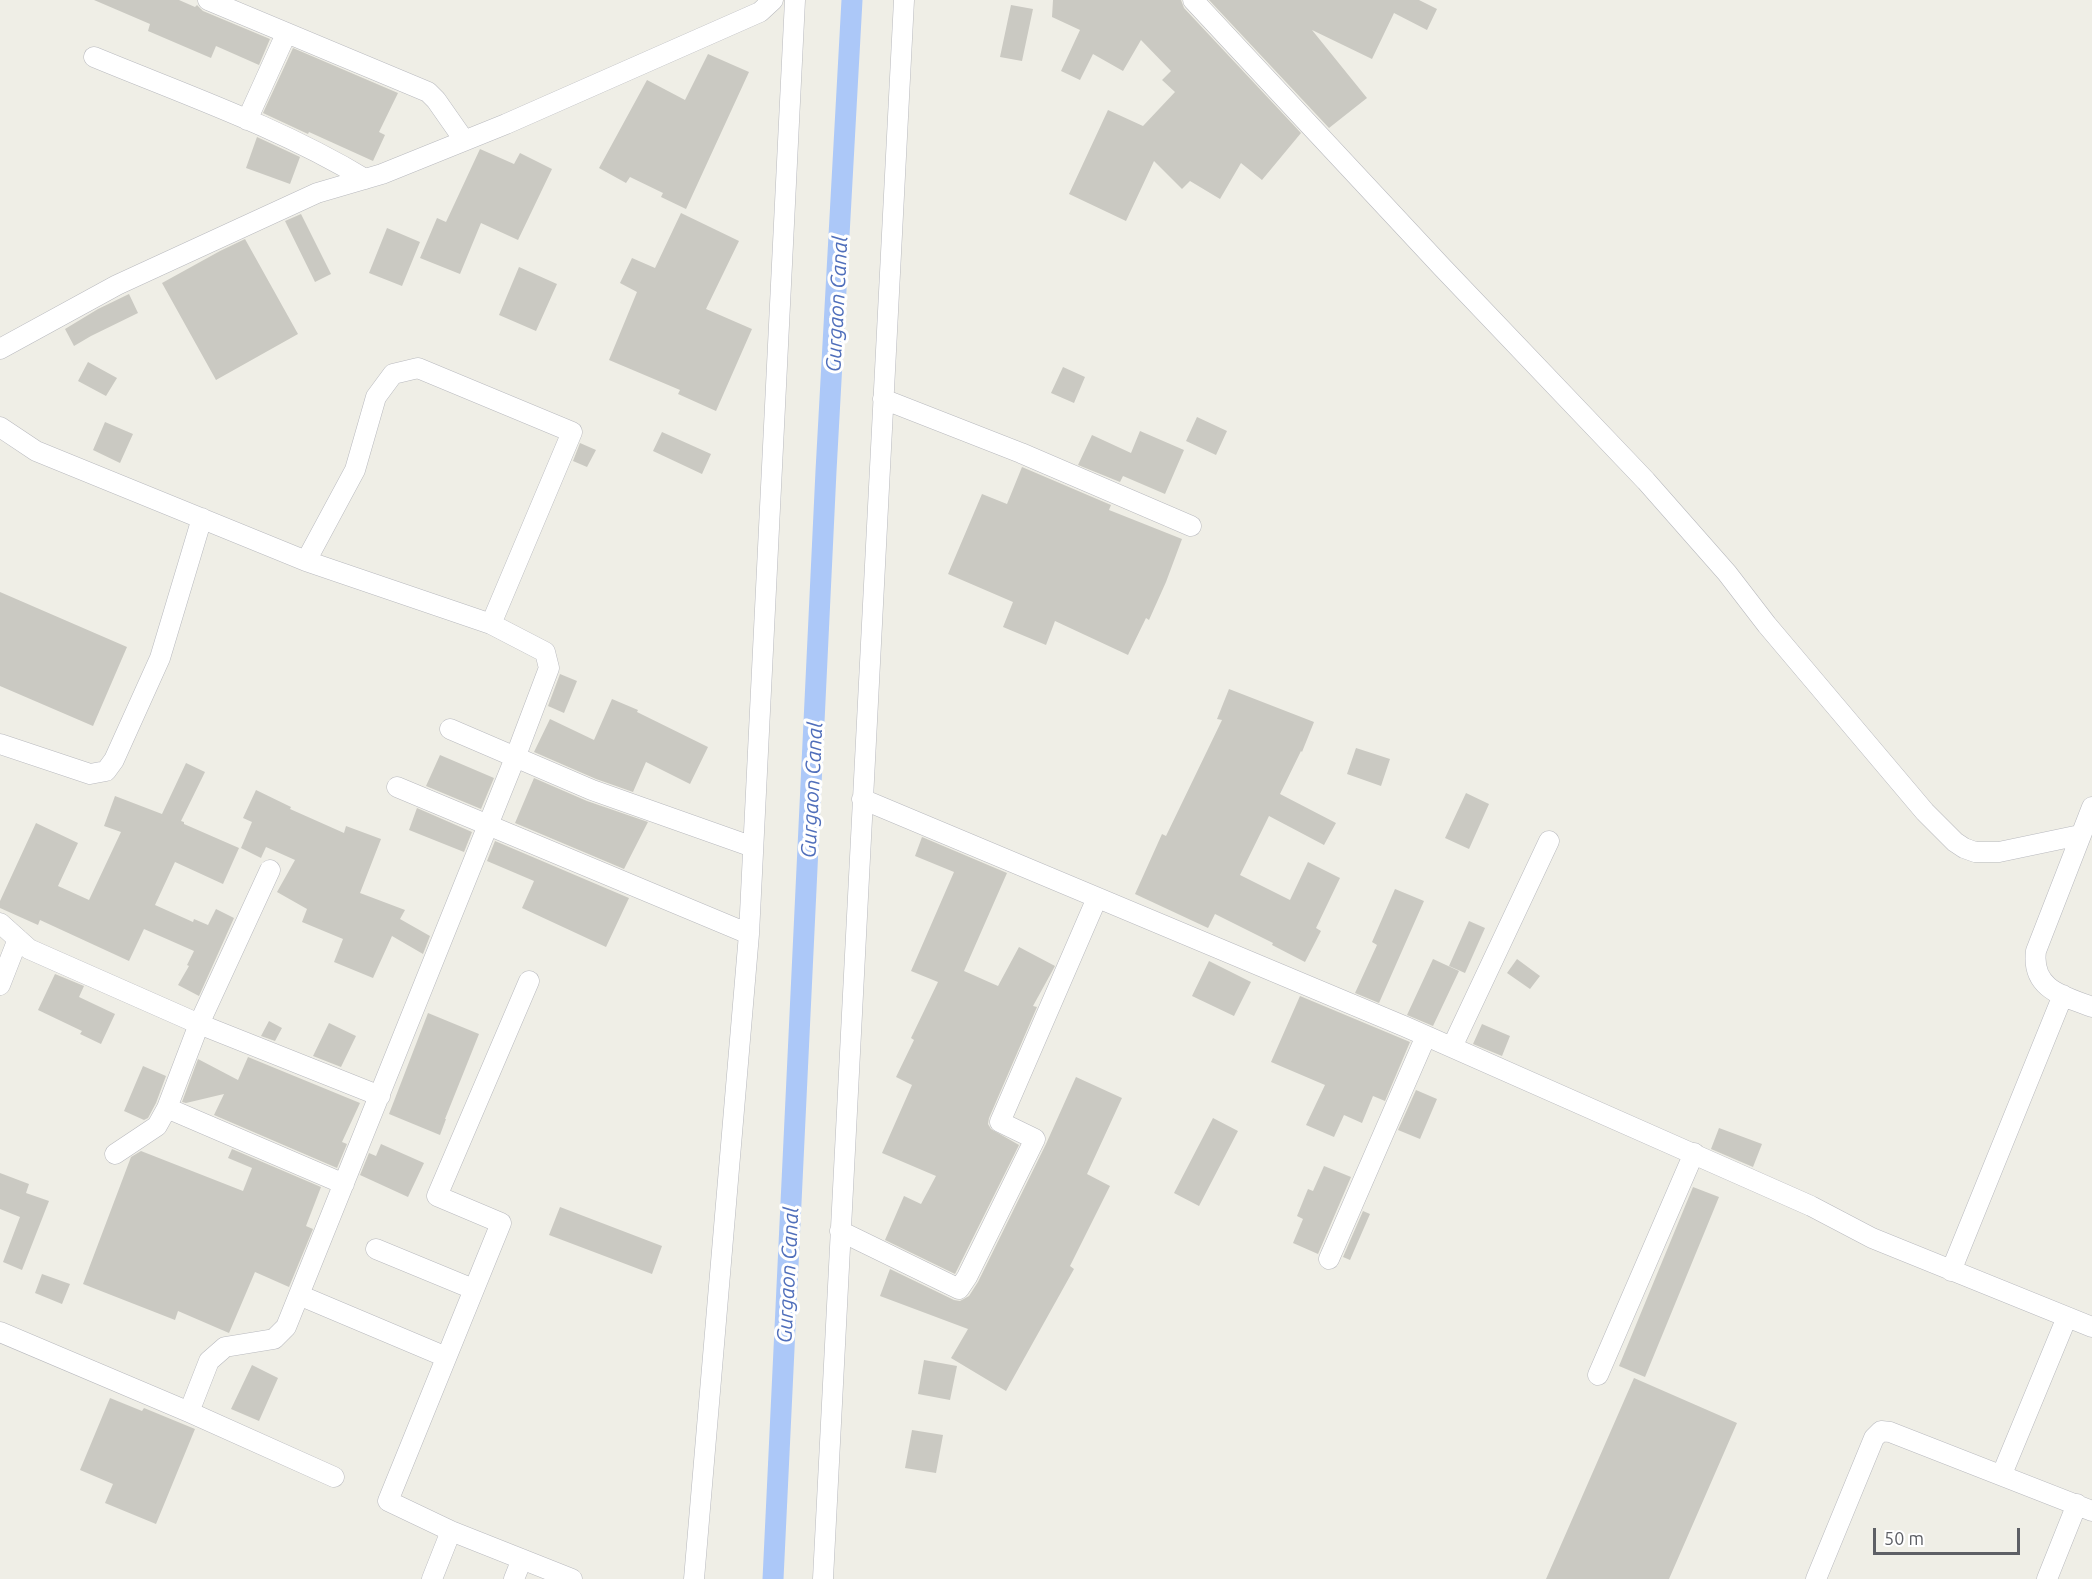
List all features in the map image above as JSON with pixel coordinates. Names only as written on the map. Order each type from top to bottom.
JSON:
[{"type":"street","points":[[208,0],[428,92],[464,140]]},
{"type":"street","points":[[694,1579],[749,934],[795,0]]},
{"type":"street","points":[[822,1579],[904,0]]},
{"type":"street","points":[[1192,0],[1646,481],[1727,573],[1767,625],[1890,773],[1948,836],[1964,848],[1986,853],[1999,852],[2087,823]]},
{"type":"street","points":[[0,349],[117,285],[317,193],[382,174],[464,140],[764,4]]},
{"type":"street","points":[[247,120],[286,34]]},
{"type":"street","points":[[94,57],[247,120],[329,157],[365,179]]},
{"type":"street","points":[[306,561],[355,470],[376,397],[393,374],[418,368],[572,432],[491,624]]},
{"type":"street","points":[[883,399],[1021,453],[1191,526]]},
{"type":"street","points":[[0,427],[36,451],[306,561],[491,624],[545,652],[549,668],[286,1327],[274,1339],[225,1347],[209,1361],[189,1412]]},
{"type":"street","points":[[0,744],[90,774],[106,771],[114,760],[160,658],[202,518]]},
{"type":"street","points":[[450,729],[592,790],[753,847]]},
{"type":"street","points":[[397,787],[749,934]]},
{"type":"street","points":[[862,799],[1452,1047],[1812,1206],[1872,1238],[2092,1327]]},
{"type":"street","points":[[2087,823],[2036,951],[2035,961],[2036,970],[2044,983],[2062,995],[2092,1006]]},
{"type":"street","points":[[1452,1047],[1549,841]]},
{"type":"street","points":[[115,1154],[157,1126],[167,1108],[199,1024],[270,870]]},
{"type":"street","points":[[840,1231],[959,1289],[1035,1139],[1000,1122],[1097,898]]},
{"type":"street","points":[[0,923],[29,949],[199,1024],[380,1096]]},
{"type":"street","points":[[0,985],[18,939]]},
{"type":"street","points":[[529,981],[436,1196],[501,1223],[388,1501],[451,1531],[572,1579]]},
{"type":"street","points":[[1951,1271],[2062,995]]},
{"type":"street","points":[[1329,1259],[1426,1036]]},
{"type":"street","points":[[167,1108],[344,1184]]},
{"type":"street","points":[[1598,1375],[1694,1153]]},
{"type":"street","points":[[376,1249],[473,1289]]},
{"type":"street","points":[[299,1295],[446,1357]]},
{"type":"street","points":[[2002,1474],[2067,1317]]},
{"type":"street","points":[[0,1332],[189,1412],[334,1478]]},
{"type":"street","points":[[1816,1579],[1878,1432],[1890,1432],[2084,1507],[2047,1579]]},
{"type":"street","points":[[432,1579],[451,1531]]},
{"type":"street","points":[[514,1579],[522,1559]]},
{"type":"building","points":[[94,0],[179,0],[195,7],[197,5],[203,11],[270,39],[259,65],[216,46],[211,58],[148,31],[150,24]]},
{"type":"building","points":[[1053,0],[1181,0],[1184,8],[1301,133],[1262,180],[1241,163],[1220,199],[1190,181],[1182,189],[1154,161],[1126,221],[1069,194],[1108,110],[1143,126],[1175,92],[1162,80],[1171,71],[1141,40],[1123,71],[1093,54],[1080,80],[1061,71],[1080,30],[1052,17]]},
{"type":"building","points":[[1209,0],[1419,0],[1437,9],[1427,30],[1394,13],[1372,59],[1312,30],[1367,98],[1329,128]]},
{"type":"building","points":[[1011,5],[1033,9],[1022,61],[1000,57]]},
{"type":"building","points":[[293,48],[398,93],[379,132],[385,135],[373,161],[263,113]]},
{"type":"building","points":[[708,54],[749,72],[686,209],[661,197],[663,193],[630,177],[626,183],[599,168],[647,80],[685,100]]},
{"type":"building","points":[[257,137],[300,157],[290,184],[246,168]]},
{"type":"building","points":[[480,149],[514,164],[520,153],[552,169],[518,240],[481,223],[460,274],[420,258],[437,218],[446,222]]},
{"type":"building","points":[[681,213],[739,241],[706,309],[752,329],[716,411],[678,394],[680,390],[609,360],[637,292],[620,283],[632,258],[655,268]]},
{"type":"building","points":[[301,214],[331,274],[315,282],[285,221]]},
{"type":"building","points":[[387,228],[420,242],[402,286],[369,273]]},
{"type":"building","points":[[245,239],[298,334],[216,380],[162,283]]},
{"type":"building","points":[[519,267],[557,284],[536,331],[499,315]]},
{"type":"building","points":[[129,294],[138,313],[74,346],[65,329]]},
{"type":"building","points":[[88,362],[117,378],[106,396],[78,381]]},
{"type":"building","points":[[1063,367],[1085,377],[1074,403],[1051,393]]},
{"type":"building","points":[[1197,417],[1227,431],[1216,455],[1186,441]]},
{"type":"building","points":[[105,422],[133,434],[120,463],[93,450]]},
{"type":"building","points":[[1140,431],[1184,450],[1165,494],[1123,476],[1120,482],[1078,465],[1092,435],[1131,453]]},
{"type":"building","points":[[662,432],[711,454],[702,474],[653,451]]},
{"type":"building","points":[[580,443],[596,450],[587,467],[573,461]]},
{"type":"building","points":[[1022,467],[1111,505],[1109,510],[1182,539],[1149,620],[1146,618],[1128,655],[1055,621],[1046,645],[1003,627],[1013,602],[948,574],[982,494],[1007,504]]},
{"type":"building","points":[[0,592],[127,647],[93,726],[0,686]]},
{"type":"building","points":[[560,674],[577,681],[564,713],[548,706]]},
{"type":"building","points":[[1229,689],[1314,722],[1302,752],[1280,794],[1336,823],[1324,845],[1269,816],[1240,875],[1290,900],[1308,862],[1340,878],[1316,928],[1321,931],[1305,962],[1215,914],[1208,928],[1135,894],[1162,834],[1166,836],[1222,720],[1217,719]]},
{"type":"building","points":[[612,699],[708,747],[690,784],[646,762],[633,792],[596,779],[534,752],[550,719],[594,740]]},
{"type":"building","points":[[1356,748],[1390,759],[1381,786],[1347,774]]},
{"type":"building","points":[[440,755],[494,778],[481,809],[426,786]]},
{"type":"building","points":[[186,763],[205,772],[181,821],[239,848],[223,884],[175,862],[155,905],[193,922],[194,919],[208,925],[216,909],[234,918],[199,996],[178,985],[189,966],[187,965],[194,951],[144,929],[129,961],[40,920],[38,925],[0,908],[0,901],[36,823],[78,843],[58,886],[89,900],[121,832],[104,826],[115,796],[162,814]]},
{"type":"building","points":[[534,778],[587,801],[648,822],[624,869],[515,823]]},
{"type":"building","points":[[256,790],[291,807],[290,809],[344,833],[346,826],[381,839],[360,893],[405,910],[400,919],[430,936],[423,954],[392,936],[373,978],[334,962],[343,939],[302,922],[307,909],[277,892],[295,860],[266,847],[261,858],[241,848],[252,822],[243,818]]},
{"type":"building","points":[[1466,793],[1489,804],[1469,849],[1445,838]]},
{"type":"building","points":[[417,808],[472,832],[464,852],[409,830]]},
{"type":"building","points":[[922,837],[1007,873],[964,971],[998,986],[1019,947],[1055,966],[1033,1006],[1037,1007],[989,1118],[988,1124],[991,1129],[1019,1145],[955,1274],[885,1240],[904,1196],[921,1204],[936,1176],[882,1153],[912,1085],[896,1077],[914,1040],[911,1038],[938,982],[911,971],[954,872],[915,856]]},
{"type":"building","points":[[495,841],[629,898],[606,947],[522,908],[534,881],[487,861]]},
{"type":"building","points":[[1395,889],[1424,901],[1379,1003],[1355,993],[1377,945],[1372,942]]},
{"type":"building","points":[[1469,921],[1485,928],[1465,973],[1449,966]]},
{"type":"building","points":[[1433,959],[1459,971],[1433,1026],[1407,1015]]},
{"type":"building","points":[[1517,959],[1540,976],[1530,989],[1507,973]]},
{"type":"building","points":[[1209,961],[1251,982],[1234,1016],[1192,996]]},
{"type":"building","points":[[55,974],[84,986],[79,997],[115,1014],[101,1044],[80,1034],[82,1031],[38,1010]]},
{"type":"building","points":[[1300,996],[1410,1042],[1385,1101],[1373,1096],[1362,1123],[1344,1115],[1334,1137],[1306,1125],[1325,1085],[1271,1062]]},
{"type":"building","points":[[428,1013],[479,1034],[440,1135],[389,1114]]},
{"type":"building","points":[[269,1021],[282,1028],[275,1041],[261,1036]]},
{"type":"building","points":[[329,1023],[356,1036],[341,1067],[313,1056]]},
{"type":"building","points":[[1482,1024],[1510,1036],[1502,1056],[1473,1044]]},
{"type":"building","points":[[248,1057],[360,1103],[342,1142],[347,1144],[337,1168],[214,1115],[224,1094],[182,1102],[198,1059],[238,1080]]},
{"type":"building","points":[[143,1066],[166,1076],[156,1103],[148,1118],[144,1120],[124,1111]]},
{"type":"building","points":[[1076,1077],[1122,1098],[1087,1174],[1110,1186],[1070,1266],[1074,1269],[1006,1391],[951,1358],[968,1329],[880,1296],[890,1269],[954,1300],[960,1301],[969,1296],[1046,1144]]},
{"type":"building","points":[[1416,1090],[1437,1099],[1420,1139],[1398,1130]]},
{"type":"building","points":[[1213,1118],[1238,1131],[1199,1206],[1174,1193]]},
{"type":"building","points":[[1719,1128],[1762,1144],[1753,1167],[1711,1149]]},
{"type":"building","points":[[381,1144],[424,1163],[408,1197],[360,1175],[369,1153],[376,1156]]},
{"type":"building","points":[[232,1149],[321,1187],[306,1226],[313,1229],[289,1287],[255,1272],[229,1333],[178,1311],[175,1320],[83,1284],[131,1157],[141,1151],[243,1191],[252,1168],[228,1158]]},
{"type":"building","points":[[1324,1166],[1351,1177],[1318,1254],[1293,1243],[1303,1219],[1297,1216],[1308,1189],[1313,1191]]},
{"type":"building","points":[[0,1173],[29,1184],[26,1193],[49,1201],[22,1270],[3,1262],[20,1217],[0,1209]]},
{"type":"building","points":[[1693,1187],[1719,1197],[1645,1377],[1619,1366]]},
{"type":"building","points":[[560,1207],[662,1246],[652,1274],[549,1235]]},
{"type":"building","points":[[1363,1211],[1370,1214],[1350,1260],[1343,1257]]},
{"type":"building","points":[[42,1274],[70,1284],[62,1304],[35,1293]]},
{"type":"building","points":[[924,1360],[957,1366],[950,1400],[918,1394]]},
{"type":"building","points":[[252,1365],[278,1378],[259,1421],[231,1409]]},
{"type":"building","points":[[1634,1378],[1737,1423],[1669,1579],[1546,1579]]},
{"type":"building","points":[[110,1398],[142,1411],[144,1408],[195,1429],[156,1524],[105,1503],[113,1484],[80,1470]]},
{"type":"building","points":[[912,1430],[943,1435],[936,1473],[905,1468]]},
{"type":"waterway","name":"Gurgaon Canal","points":[[773,1579],[826,471],[852,0]]}]
